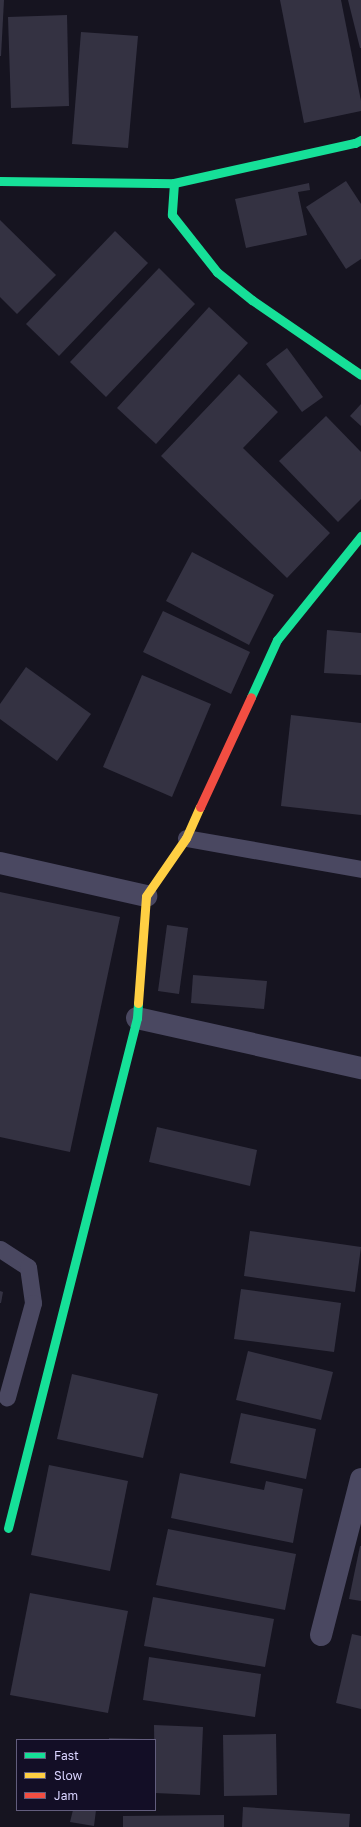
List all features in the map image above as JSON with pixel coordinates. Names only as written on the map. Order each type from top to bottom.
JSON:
[{"type":"street","points":[[0,182],[174,183],[355,143],[361,140]]},
{"type":"street","points":[[174,183],[172,215],[217,272],[252,300],[361,376]]},
{"type":"street","points":[[8,1528],[137,1018],[146,896],[186,838],[277,640],[361,536]]},
{"type":"street","points":[[0,863],[146,896]]},
{"type":"street","points":[[137,1018],[361,1068]]},
{"type":"street","points":[[321,1635],[361,1479]]},
{"type":"lane","points":[[186,838],[361,869]]},
{"type":"lane","points":[[0,1249],[28,1268],[33,1303],[6,1397]]},
{"type":"building","points":[[0,0],[4,0],[1,56],[0,56]]},
{"type":"building","points":[[280,0],[341,0],[361,101],[361,111],[304,123]]},
{"type":"building","points":[[348,0],[361,0],[361,48],[360,48]]},
{"type":"building","points":[[67,15],[69,106],[11,108],[8,17]]},
{"type":"building","points":[[81,32],[138,36],[128,148],[72,144]]},
{"type":"building","points":[[346,181],[361,204],[361,259],[346,269],[306,207]]},
{"type":"building","points":[[309,183],[310,190],[298,192],[307,235],[246,248],[235,199]]},
{"type":"building","points":[[0,220],[56,275],[17,314],[0,297]]},
{"type":"building","points":[[115,231],[148,263],[59,356],[26,324]]},
{"type":"building","points":[[159,268],[195,304],[106,397],[70,362]]},
{"type":"building","points":[[209,307],[248,343],[156,444],[117,408]]},
{"type":"building","points":[[287,348],[323,397],[302,412],[266,364]]},
{"type":"building","points":[[239,374],[278,412],[243,448],[330,533],[287,578],[161,456]]},
{"type":"building","points":[[361,404],[361,426],[350,416]]},
{"type":"building","points":[[326,416],[361,452],[361,499],[338,522],[279,461]]},
{"type":"building","points":[[192,552],[274,595],[249,645],[166,601]]},
{"type":"building","points":[[163,611],[250,652],[231,694],[143,652]]},
{"type":"building","points":[[327,630],[361,633],[361,675],[324,673]]},
{"type":"building","points":[[26,667],[91,714],[57,761],[0,719],[0,704]]},
{"type":"building","points":[[142,675],[211,704],[172,797],[103,767]]},
{"type":"building","points":[[291,715],[361,723],[361,815],[281,806]]},
{"type":"building","points":[[0,892],[120,917],[70,1152],[0,1137]]},
{"type":"building","points":[[167,925],[188,928],[179,994],[158,991]]},
{"type":"building","points":[[193,975],[267,981],[264,1009],[191,1003]]},
{"type":"building","points":[[157,1127],[257,1150],[250,1186],[149,1162]]},
{"type":"building","points":[[250,1231],[361,1247],[355,1292],[244,1276]]},
{"type":"building","points":[[241,1289],[341,1303],[334,1352],[234,1339]]},
{"type":"building","points":[[0,1291],[3,1292],[1,1303],[0,1303]]},
{"type":"building","points":[[248,1351],[333,1372],[321,1420],[236,1400]]},
{"type":"building","points":[[72,1374],[158,1394],[143,1458],[57,1439]]},
{"type":"building","points":[[241,1413],[316,1429],[306,1479],[230,1463]]},
{"type":"building","points":[[49,1465],[128,1481],[110,1571],[31,1555]]},
{"type":"building","points":[[180,1473],[264,1490],[266,1481],[303,1489],[293,1543],[171,1518]]},
{"type":"building","points":[[168,1529],[296,1554],[285,1610],[156,1585]]},
{"type":"building","points":[[361,1546],[361,1601],[349,1599]]},
{"type":"building","points":[[30,1593],[128,1611],[108,1713],[10,1695]]},
{"type":"building","points":[[153,1597],[274,1619],[265,1667],[144,1646]]},
{"type":"building","points":[[352,1634],[361,1636],[361,1709],[336,1703]]},
{"type":"building","points":[[149,1657],[261,1674],[255,1717],[143,1700]]},
{"type":"building","points":[[154,1725],[203,1727],[200,1795],[156,1793],[156,1739],[154,1739]]},
{"type":"building","points":[[276,1734],[277,1795],[224,1796],[223,1735]]},
{"type":"building","points":[[109,1738],[143,1739],[109,1739]]},
{"type":"building","points":[[243,1807],[350,1814],[349,1827],[242,1827]]},
{"type":"building","points":[[73,1811],[96,1811],[94,1826],[70,1822]]},
{"type":"building","points":[[224,1815],[224,1827],[123,1827],[123,1816]]},
{"type":"traffic: fast","points":[[0,181],[174,183],[355,143],[361,140]]},
{"type":"traffic: fast","points":[[174,183],[172,215],[217,272],[252,300],[361,375]]},
{"type":"traffic: fast","points":[[251,697],[277,640],[361,536]]},
{"type":"traffic: fast","points":[[8,1528],[137,1018],[138,1003]]},
{"type":"traffic: slow","points":[[138,1003],[146,896],[186,838],[200,807]]},
{"type":"traffic: jam","points":[[200,807],[251,697]]}]
